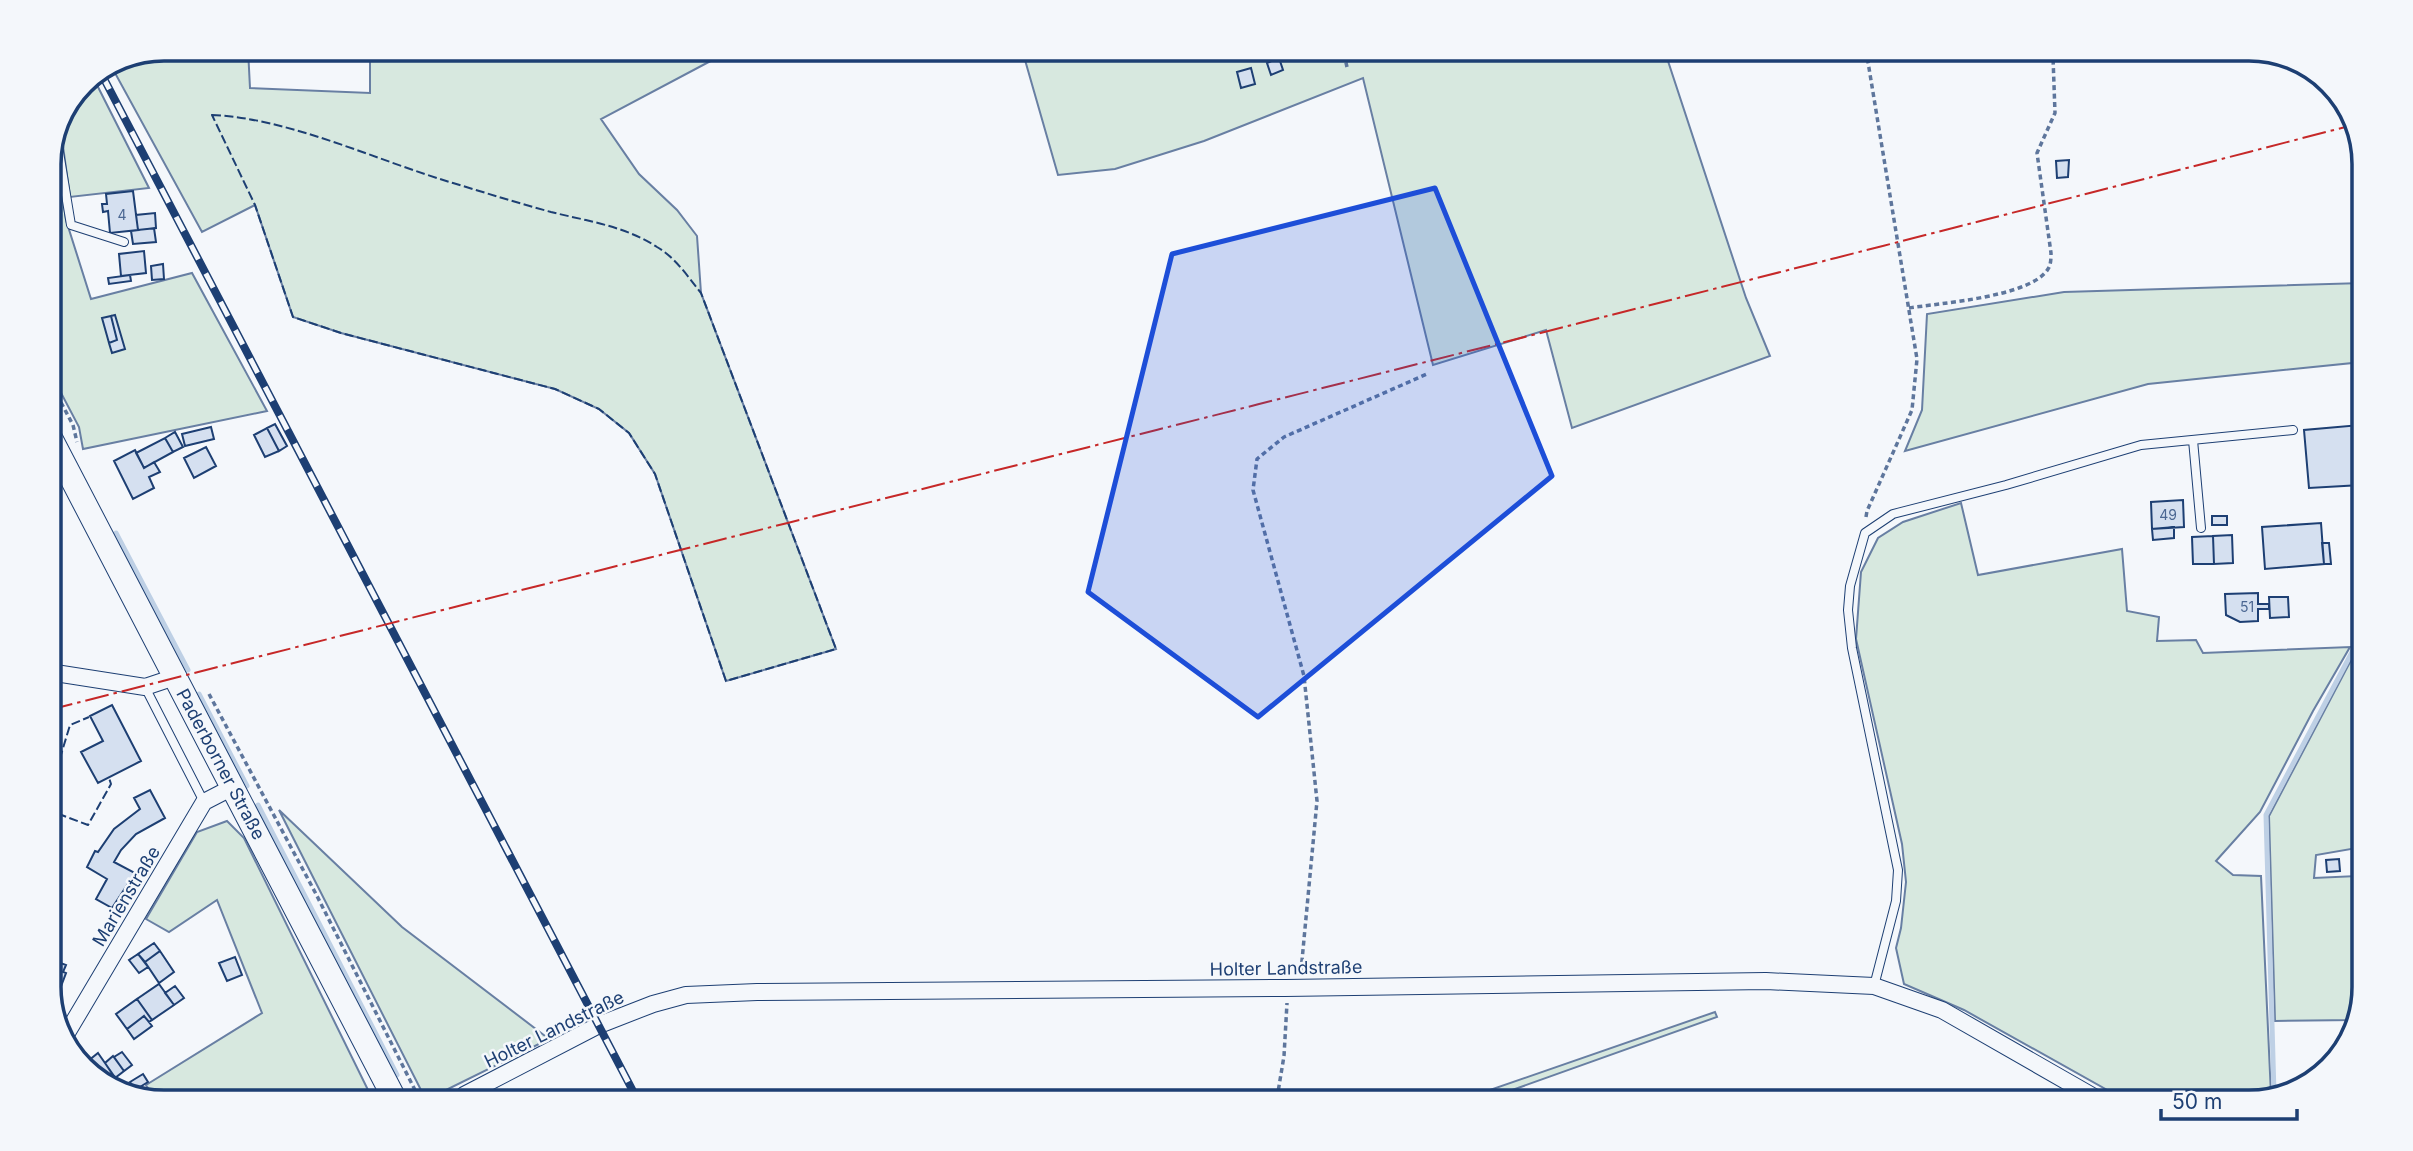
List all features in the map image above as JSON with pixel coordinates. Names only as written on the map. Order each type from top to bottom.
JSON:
[{"type":"main road","name":"Paderborner Straße","points":[[61,458],[390,1090]]},
{"type":"street","points":[[61,674],[145,687],[175,677]]},
{"type":"street","points":[[204,802],[233,787]]},
{"type":"street","name":"Marienstraße","points":[[70,1028],[204,802]]},
{"type":"street","name":"Holter Landstraße","points":[[472,1090],[599,1025],[653,1004],[686,995],[1766,981],[1874,986],[1942,1010],[2082,1090]]},
{"type":"lane","points":[[61,164],[71,225],[124,242]]},
{"type":"lane","points":[[1874,986],[1896,901],[1898,870],[1852,648],[1848,610],[1850,586],[1865,533],[1893,514],[2006,485],[2141,445],[2293,430]]},
{"type":"lane","points":[[2193,440],[2202,528]]},
{"type":"lane","points":[[145,687],[204,802]]},
{"type":"path","points":[[1345,61],[1347,67]]},
{"type":"path","points":[[1865,533],[1867,511],[1912,410],[1917,359],[1868,61]]},
{"type":"path","points":[[1909,308],[2000,294],[2037,280],[2049,268],[2052,253],[2037,153],[2054,113],[2053,61]]},
{"type":"path","points":[[1278,1090],[1317,801],[1304,676],[1253,490],[1257,459],[1284,437],[1427,374]]},
{"type":"path","points":[[61,402],[73,425],[78,449]]},
{"type":"path","points":[[205,686],[316,894],[415,1090]]},
{"type":"highlighted area","points":[[1435,188],[1552,476],[1258,717],[1088,592],[1172,254]]},
{"type":"shaded area","points":[[164,61],[249,61],[250,88],[370,93],[370,61],[711,61],[601,119],[639,174],[677,210],[697,236],[701,293],[836,649],[726,681],[655,474],[629,433],[599,409],[555,389],[341,333],[293,317],[255,205],[202,232],[116,74],[125,69]]},
{"type":"shaded area","points":[[1025,61],[1668,61],[1746,298],[1770,356],[1572,428],[1546,330],[1433,365],[1363,78],[1204,141],[1115,169],[1058,175]]},
{"type":"shaded area","points":[[98,86],[149,188],[70,197],[63,147],[65,137],[79,107]]},
{"type":"shaded area","points":[[61,185],[66,220],[91,299],[192,273],[267,411],[83,449],[79,427],[61,393]]},
{"type":"shaded area","points":[[2352,283],[2352,363],[2148,384],[1905,451],[1922,410],[1927,314],[2064,292]]},
{"type":"shaded area","points":[[1961,503],[1978,575],[2122,549],[2127,611],[2159,617],[2157,641],[2196,640],[2203,653],[2350,647],[2260,812],[2216,861],[2233,875],[2261,876],[2271,1087],[2249,1090],[2107,1090],[1964,1010],[1904,984],[1896,948],[1906,882],[1902,844],[1856,639],[1861,572],[1878,538],[1903,522]]},
{"type":"shaded area","points":[[2352,658],[2352,849],[2316,855],[2314,878],[2352,876],[2352,987],[2346,1020],[2275,1021],[2269,816]]},
{"type":"shaded area","points":[[279,810],[402,927],[549,1039],[446,1090],[421,1090]]},
{"type":"shaded area","points":[[227,821],[244,838],[368,1090],[148,1088],[146,1085],[262,1013],[217,900],[169,932],[146,919],[197,832]]},
{"type":"shaded area","points":[[1715,1012],[1717,1017],[1512,1090],[1490,1090]]},
{"type":"building","points":[[1280,61],[1283,70],[1271,75],[1267,63]]},
{"type":"building","points":[[1251,68],[1255,84],[1241,88],[1237,72]]},
{"type":"building","points":[[2069,160],[2068,177],[2057,178],[2056,161]]},
{"type":"building","points":[[133,191],[138,230],[110,233],[108,211],[103,212],[102,204],[107,204],[106,194]]},
{"type":"building","points":[[155,213],[156,228],[138,230],[136,215]]},
{"type":"building","points":[[154,228],[156,242],[133,244],[131,231]]},
{"type":"building","points":[[144,251],[146,273],[121,276],[119,254]]},
{"type":"building","points":[[163,264],[164,279],[152,280],[151,266]]},
{"type":"building","points":[[130,275],[131,281],[109,284],[108,278]]},
{"type":"building","points":[[115,315],[125,349],[112,353],[109,343],[117,340],[111,316]]},
{"type":"building","points":[[111,316],[117,340],[109,343],[102,318]]},
{"type":"building","points":[[275,424],[287,446],[279,451],[267,428]]},
{"type":"building","points":[[2352,426],[2352,486],[2309,488],[2304,430]]},
{"type":"building","points":[[211,427],[214,439],[185,446],[182,434]]},
{"type":"building","points":[[267,428],[279,451],[265,457],[254,435]]},
{"type":"building","points":[[175,432],[183,447],[173,452],[165,438]]},
{"type":"building","points":[[165,438],[173,452],[144,468],[136,453]]},
{"type":"building","points":[[206,447],[216,466],[194,478],[184,458]]},
{"type":"building","points":[[135,450],[144,468],[154,462],[160,472],[149,477],[154,488],[133,499],[114,461]]},
{"type":"building","points":[[2183,500],[2184,527],[2152,529],[2151,502]]},
{"type":"building","points":[[2212,516],[2227,516],[2227,525],[2212,525]]},
{"type":"building","points":[[2321,523],[2324,564],[2265,569],[2262,527]]},
{"type":"building","points":[[2174,527],[2174,538],[2153,540],[2152,529]]},
{"type":"building","points":[[2232,535],[2233,563],[2214,564],[2213,536]]},
{"type":"building","points":[[2213,536],[2214,564],[2193,564],[2192,537]]},
{"type":"building","points":[[2322,543],[2329,543],[2331,564],[2324,564]]},
{"type":"building","points":[[2258,593],[2258,604],[2269,604],[2269,609],[2258,609],[2258,621],[2240,622],[2226,615],[2225,594]]},
{"type":"building","points":[[2269,597],[2288,597],[2289,617],[2270,618]]},
{"type":"building","points":[[112,705],[141,761],[98,783],[81,752],[103,741],[90,716]]},
{"type":"building","points":[[150,790],[165,818],[136,834],[121,850],[114,862],[135,873],[112,908],[96,899],[107,879],[87,867],[95,851],[98,852],[114,829],[140,809],[134,798]]},
{"type":"building","points":[[2339,859],[2340,871],[2327,872],[2326,860]]},
{"type":"building","points":[[154,943],[160,951],[145,962],[138,954]]},
{"type":"building","points":[[160,951],[174,972],[159,983],[145,962]]},
{"type":"building","points":[[138,954],[148,967],[139,973],[129,960]]},
{"type":"building","points":[[235,957],[242,975],[227,981],[219,963]]},
{"type":"building","points":[[61,963],[66,965],[63,972],[66,973],[61,986]]},
{"type":"building","points":[[159,984],[174,1005],[152,1020],[137,999]]},
{"type":"building","points":[[175,986],[184,998],[174,1005],[165,993]]},
{"type":"building","points":[[137,999],[152,1020],[149,1022],[144,1016],[127,1029],[116,1014]]},
{"type":"building","points":[[144,1016],[152,1026],[134,1039],[127,1029]]},
{"type":"building","points":[[122,1052],[132,1065],[124,1071],[114,1057]]},
{"type":"building","points":[[98,1053],[114,1076],[101,1068],[90,1059]]},
{"type":"building","points":[[113,1056],[124,1071],[116,1077],[105,1063]]},
{"type":"building","points":[[143,1074],[148,1082],[140,1087],[130,1082]]},
{"type":"waterway","points":[[116,533],[188,670]]},
{"type":"waterway","points":[[2274,1086],[2266,815],[2352,652]]},
{"type":"waterway","points":[[199,694],[247,786]]},
{"type":"waterway","points":[[258,805],[397,1075]]},
{"type":"railway","points":[[105,81],[632,1090]]},
{"type":"fence","points":[[212,115],[241,118],[302,132],[453,183],[619,229],[664,251],[701,293],[836,649],[726,681],[655,474],[629,433],[599,409],[555,389],[341,333],[293,317],[255,205],[212,115]]},
{"type":"fence","points":[[61,755],[70,725],[89,717]]},
{"type":"fence","points":[[61,815],[88,825],[111,784],[109,778]]},
{"type":"power","points":[[61,707],[2344,127]]}]
